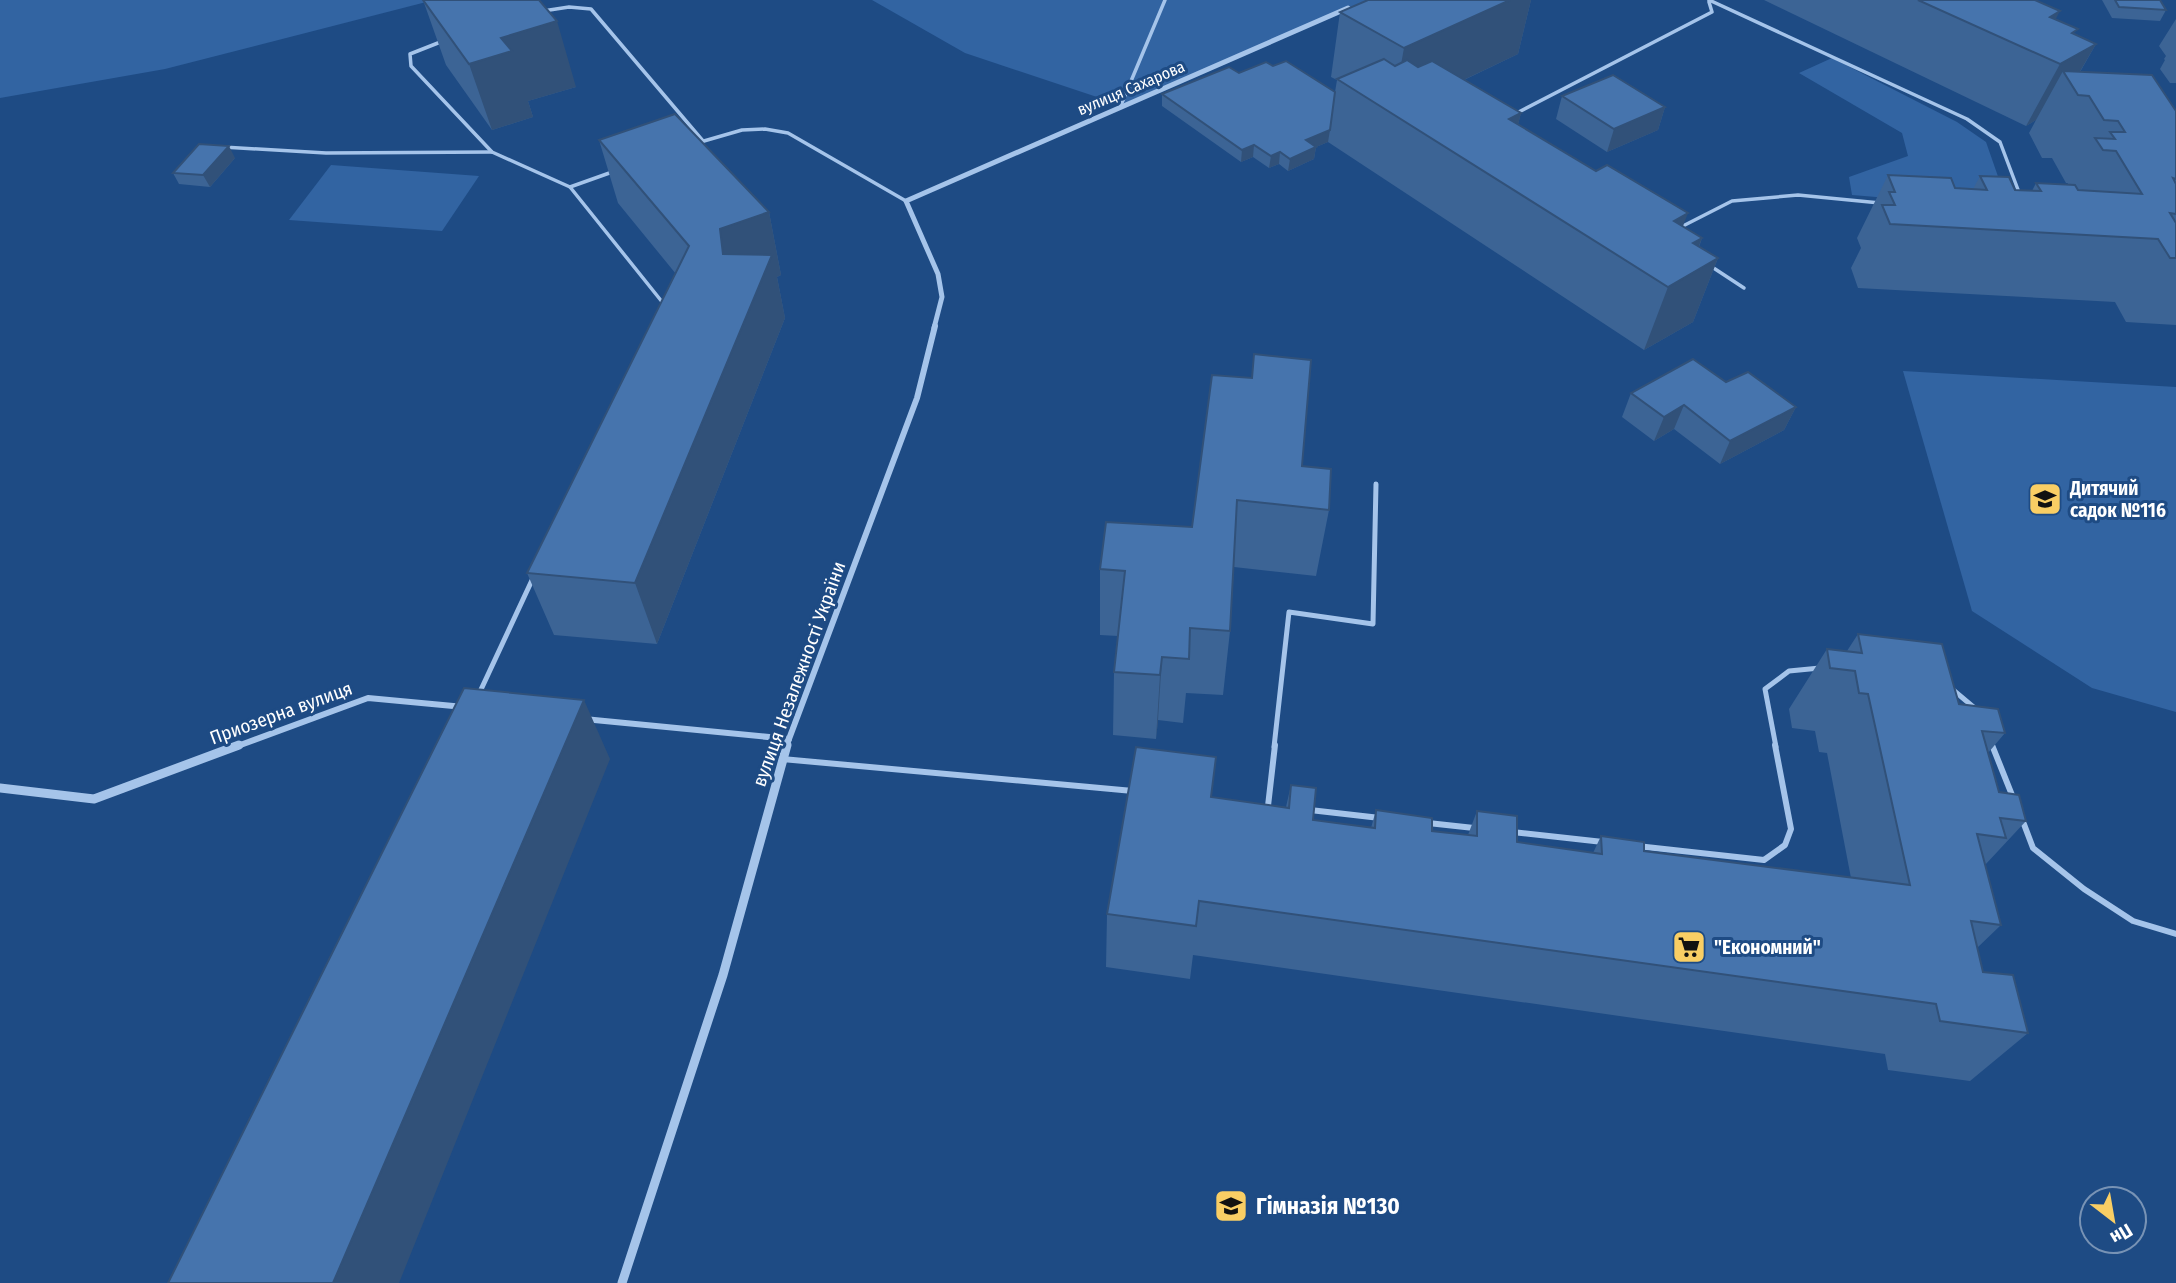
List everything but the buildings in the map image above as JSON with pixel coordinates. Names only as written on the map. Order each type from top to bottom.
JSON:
[{"type":"street","name":"вулиця Сахарова","points":[[906,201],[1121,105],[1356,5]]},
{"type":"street","name":"вулиця Незалежності України","points":[[622,1283],[723,975],[782,759],[917,398],[942,297],[938,274],[906,201]]},
{"type":"street","name":"Приозерна вулиця","points":[[0,788],[94,799],[368,698],[472,708]]},
{"type":"street","points":[[581,719],[789,739]]},
{"type":"lane","points":[[1121,105],[1165,0]]},
{"type":"lane","points":[[1502,121],[1712,12],[1712,5],[1708,0]]},
{"type":"lane","points":[[1708,0],[1967,119],[2000,142],[2024,206]]},
{"type":"lane","points":[[532,15],[569,7],[591,9],[703,141]]},
{"type":"lane","points":[[455,37],[410,54],[411,66],[492,152],[570,187],[663,303],[657,316]]},
{"type":"lane","points":[[691,145],[745,129],[770,128],[788,132],[906,201]]},
{"type":"lane","points":[[213,146],[326,153],[492,152]]},
{"type":"lane","points":[[570,187],[618,170]]},
{"type":"lane","points":[[1676,229],[1732,201],[1798,195],[1882,204]]},
{"type":"lane","points":[[1699,258],[1744,288]]},
{"type":"lane","points":[[1268,806],[1289,612],[1373,624],[1376,484]]},
{"type":"lane","points":[[466,720],[538,569]]},
{"type":"lane","points":[[1626,845],[1764,860],[1786,845],[1791,829],[1765,689],[1777,676],[1799,667],[1823,668]]},
{"type":"lane","points":[[1948,687],[1978,711],[1983,723]]},
{"type":"lane","points":[[1988,736],[2033,848],[2084,889],[2133,921],[2176,934]]},
{"type":"lane","points":[[782,759],[999,777],[1147,793]]},
{"type":"lane","points":[[1255,804],[1282,807]]},
{"type":"lane","points":[[1296,809],[1392,819]]},
{"type":"lane","points":[[1420,822],[1489,830]]},
{"type":"lane","points":[[1502,831],[1612,844]]},
{"type":"shaded area","points":[[0,0],[434,0],[165,69],[0,98]]},
{"type":"shaded area","points":[[872,0],[1368,0],[1121,105],[965,53]]},
{"type":"shaded area","points":[[1832,58],[1957,122],[1986,142],[2009,208],[1852,195],[1849,177],[1908,156],[1902,133],[1799,73]]},
{"type":"shaded area","points":[[331,165],[479,176],[442,231],[289,220]]},
{"type":"shaded area","name":"Дитячий садок №116","points":[[1903,371],[2176,387],[2176,712],[2092,688],[1972,611]]},
{"type":"place","name":"Дитячий садок №116","points":[[2045,499]]},
{"type":"place","name":"\"Економний\"","points":[[1689,947]]},
{"type":"place","name":"Гімназія №130","points":[[1231,1206]]}]
